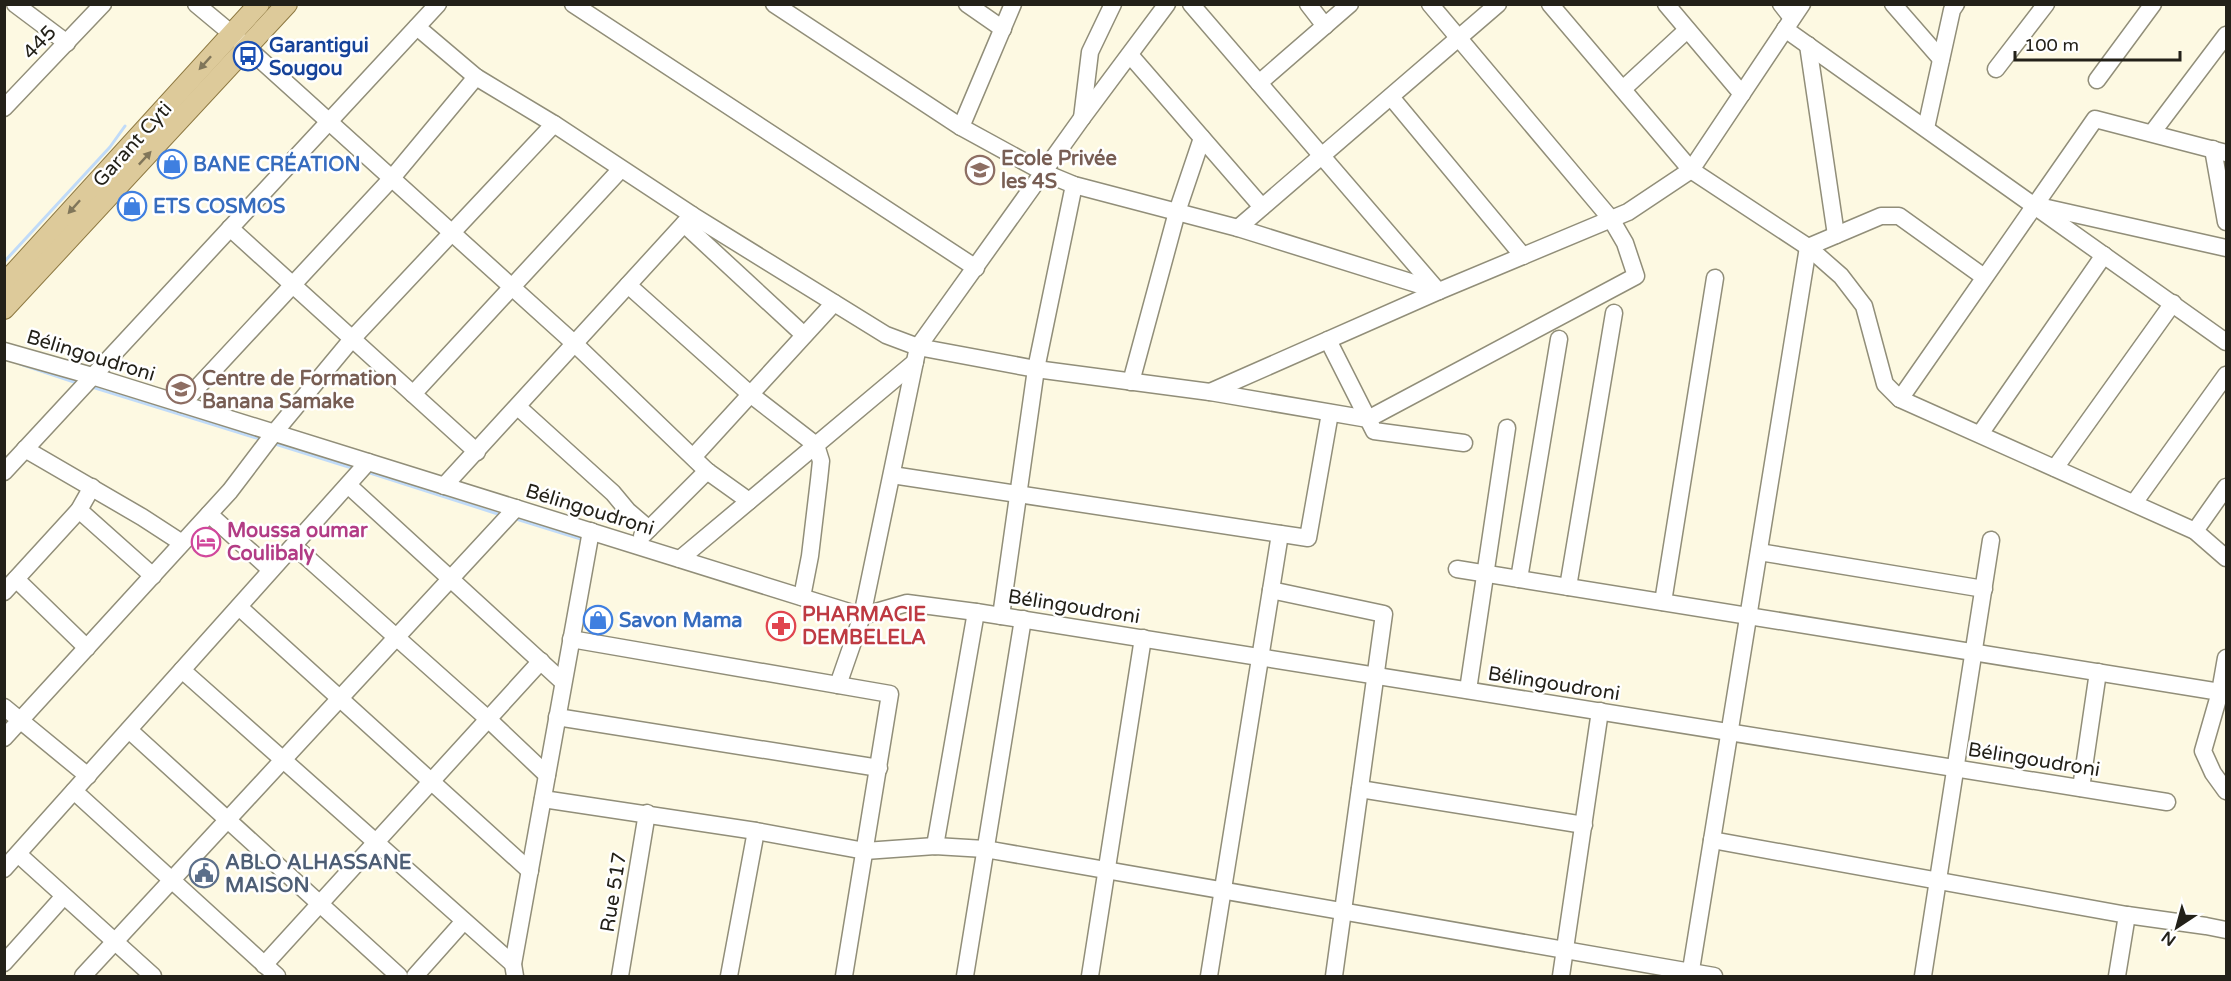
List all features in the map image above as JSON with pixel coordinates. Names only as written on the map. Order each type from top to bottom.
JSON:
[{"type":"main road","name":"Garant Cyti","points":[[4,284],[259,4]]},
{"type":"main road","name":"Garant Cyti","points":[[4,309],[287,4]]},
{"type":"street","points":[[15,4],[67,43]]},
{"type":"street","name":"445","points":[[4,108],[103,4]]},
{"type":"street","points":[[196,4],[248,48],[575,344],[707,471],[749,501]]},
{"type":"street","points":[[4,472],[438,4]]},
{"type":"street","points":[[573,4],[976,268]]},
{"type":"street","points":[[774,4],[961,127],[1045,173],[1074,185],[1238,228],[1439,291]]},
{"type":"street","points":[[967,4],[1003,28]]},
{"type":"street","points":[[961,127],[1013,4]]},
{"type":"street","points":[[1082,118],[1090,52],[1113,4]]},
{"type":"street","points":[[680,559],[816,445],[916,355],[1082,118],[1167,4]]},
{"type":"street","points":[[1191,4],[1439,291]]},
{"type":"street","points":[[1308,4],[1325,26]]},
{"type":"street","points":[[1259,83],[1350,4]]},
{"type":"street","points":[[417,27],[476,77],[554,124],[621,169],[688,219],[834,303],[916,355],[1210,392],[1368,419],[1636,276],[1624,243],[1611,219],[1430,4]]},
{"type":"street","points":[[1238,228],[1498,4]]},
{"type":"street","points":[[1550,4],[1691,170],[1808,248],[1841,276],[1864,306],[1885,384],[1900,399],[2195,531],[2226,558]]},
{"type":"street","points":[[1666,4],[1742,94]]},
{"type":"street","points":[[1780,4],[1793,17],[1808,45],[1836,235]]},
{"type":"street","points":[[1893,4],[1941,59]]},
{"type":"street","points":[[1926,128],[1952,10],[1956,4]]},
{"type":"street","points":[[1996,69],[2046,4]]},
{"type":"street","points":[[2097,80],[2153,4]]},
{"type":"street","points":[[1210,392],[1439,291],[1628,212],[1691,170],[1793,17]]},
{"type":"street","points":[[1623,89],[1688,30]]},
{"type":"street","points":[[2152,133],[2226,35]]},
{"type":"street","points":[[1808,45],[2226,342]]},
{"type":"street","points":[[1130,55],[1262,207]]},
{"type":"street","points":[[182,404],[392,178],[476,77]]},
{"type":"street","points":[[1391,97],[1523,256]]},
{"type":"street","points":[[1900,399],[2095,118],[2220,151],[2226,222]]},
{"type":"street","points":[[4,738],[230,491],[274,433],[352,339],[554,124]]},
{"type":"street","points":[[1131,382],[1177,212],[1202,138]]},
{"type":"street","points":[[413,394],[621,169]]},
{"type":"street","points":[[1001,616],[1036,369],[1074,185]]},
{"type":"street","points":[[2034,205],[2226,248]]},
{"type":"street","points":[[1808,248],[1881,216],[1899,216],[1984,277]]},
{"type":"street","points":[[444,486],[688,219]]},
{"type":"street","points":[[688,219],[804,335]]},
{"type":"street","points":[[230,228],[477,452]]},
{"type":"street","points":[[1691,974],[1808,248]]},
{"type":"street","points":[[1980,434],[2104,255]]},
{"type":"street","points":[[1663,602],[1715,278]]},
{"type":"street","points":[[628,285],[750,394],[816,445],[820,461],[819,480],[810,556],[802,597]]},
{"type":"street","points":[[694,456],[834,303]]},
{"type":"street","points":[[2055,468],[2173,303]]},
{"type":"street","points":[[1568,586],[1614,313]]},
{"type":"street","points":[[1519,579],[1559,339]]},
{"type":"street","points":[[1328,340],[1374,431],[1464,443]]},
{"type":"street","name":"Bélingoudroni","points":[[4,351],[92,376],[862,616],[907,603],[976,612],[2167,802]]},
{"type":"street","points":[[838,685],[862,616],[916,355]]},
{"type":"street","points":[[2134,503],[2226,375]]},
{"type":"street","points":[[518,407],[614,493],[628,511],[649,529]]},
{"type":"street","points":[[892,475],[1308,538],[1330,413]]},
{"type":"street","points":[[1468,690],[1507,428]]},
{"type":"street","points":[[26,449],[182,543]]},
{"type":"street","points":[[4,869],[368,462]]},
{"type":"street","points":[[633,544],[707,471]]},
{"type":"street","points":[[348,485],[563,682]]},
{"type":"street","points":[[2195,531],[2226,487]]},
{"type":"street","points":[[4,592],[79,510],[92,488]]},
{"type":"street","points":[[83,976],[516,508]]},
{"type":"street","points":[[79,510],[153,576]]},
{"type":"street","points":[[209,514],[272,570]]},
{"type":"street","points":[[510,972],[591,531]]},
{"type":"street","points":[[1209,976],[1280,534]]},
{"type":"street","points":[[1923,976],[1991,540]]},
{"type":"street","points":[[294,546],[488,719],[547,775]]},
{"type":"street","points":[[1759,552],[1984,589]]},
{"type":"street","points":[[1457,568],[2220,692]]},
{"type":"street","points":[[16,579],[87,648]]},
{"type":"street","points":[[1271,590],[1384,614],[1334,976]]},
{"type":"street","points":[[239,607],[530,871]]},
{"type":"street","points":[[935,846],[976,612]]},
{"type":"street","points":[[965,976],[1023,619]]},
{"type":"street","points":[[571,639],[891,694],[844,976]]},
{"type":"street","points":[[1090,976],[1143,639]]},
{"type":"street","points":[[2225,787],[2213,773],[2203,751],[2220,692],[2226,658]]},
{"type":"street","points":[[264,965],[541,661]]},
{"type":"street","points":[[183,670],[464,921],[510,972]]},
{"type":"street","points":[[2081,788],[2098,672]]},
{"type":"street","points":[[4,706],[88,776]]},
{"type":"street","points":[[1561,976],[1600,711]]},
{"type":"street","points":[[557,717],[879,768]]},
{"type":"street","points":[[129,730],[399,976]]},
{"type":"street","points":[[1360,789],[1584,825]]},
{"type":"street","points":[[74,791],[277,976]]},
{"type":"street","points":[[543,799],[646,813],[865,851],[935,846],[985,849],[1691,974],[1714,976]]},
{"type":"street","name":"Rue 517","points":[[620,976],[646,813]]},
{"type":"street","points":[[729,976],[756,831]]},
{"type":"street","points":[[1712,840],[2127,915],[2226,930]]},
{"type":"street","points":[[18,855],[153,976]]},
{"type":"street","points":[[4,963],[64,896]]},
{"type":"street","points":[[2117,976],[2127,915]]},
{"type":"street","points":[[415,976],[464,921]]},
{"type":"waterway","points":[[4,262],[110,147],[125,126]]},
{"type":"waterway","points":[[20,364],[80,384]]},
{"type":"waterway","points":[[92,387],[263,440]]},
{"type":"waterway","points":[[272,443],[355,469]]},
{"type":"waterway","points":[[367,472],[501,515]]},
{"type":"waterway","points":[[513,518],[584,540]]},
{"type":"place","name":"Garantigui Sougou","points":[[248,56]]},
{"type":"place","name":"BANE CRÉATION","points":[[172,164]]},
{"type":"place","name":"Ecole Privée les 4S","points":[[980,170]]},
{"type":"place","name":"ETS COSMOS","points":[[132,206]]},
{"type":"place","name":"Centre de Formation Banana Samake","points":[[181,389]]},
{"type":"place","name":"Moussa oumar Coulibaly","points":[[206,542]]},
{"type":"place","name":"Savon Mama","points":[[598,620]]},
{"type":"place","name":"PHARMACIE DEMBELELA","points":[[781,626]]},
{"type":"place","name":"ABLO ALHASSANE MAISON","points":[[204,873]]}]
